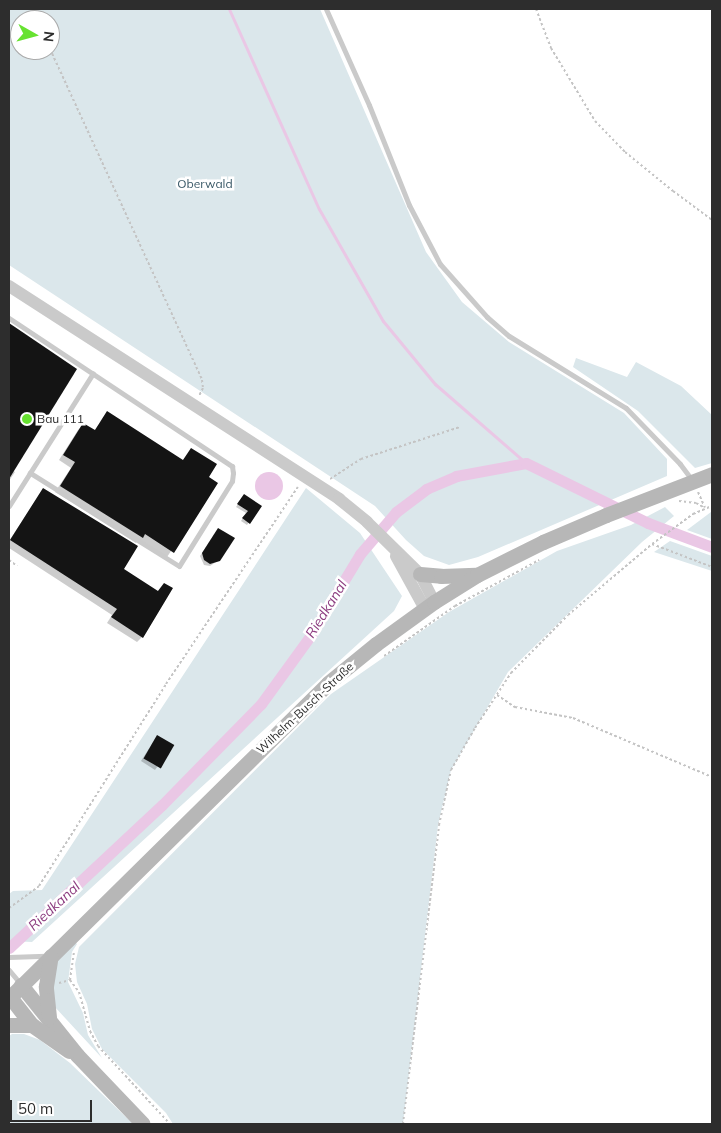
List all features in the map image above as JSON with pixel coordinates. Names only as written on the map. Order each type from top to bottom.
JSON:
[{"type":"main road","name":"Wilhelm-Busch-Straße","points":[[9,997],[328,683],[430,605],[477,575],[606,515],[712,474]]},
{"type":"main road","points":[[420,574],[441,576],[477,575]]},
{"type":"main road","points":[[49,1017],[46,986],[51,956]]},
{"type":"main road","points":[[22,985],[49,1017],[77,1056],[143,1124]]},
{"type":"main road","points":[[9,997],[32,1025],[77,1056]]},
{"type":"main road","points":[[9,1026],[32,1025]]},
{"type":"street","points":[[9,286],[340,499],[367,522],[391,548],[420,574],[430,605]]},
{"type":"street","points":[[391,548],[430,605]]},
{"type":"lane","points":[[326,9],[369,105],[409,205],[440,264],[487,317],[509,336],[626,408],[680,464],[692,481]]},
{"type":"lane","points":[[9,318],[232,466],[232,481],[179,566],[30,473]]},
{"type":"lane","points":[[9,506],[93,372]]},
{"type":"lane","points":[[9,957],[51,956]]},
{"type":"lane","points":[[9,970],[22,985]]},
{"type":"path","points":[[536,9],[551,48],[595,121],[625,152],[712,220]]},
{"type":"path","points":[[55,60],[202,380],[203,388],[194,404]]},
{"type":"path","points":[[330,479],[361,459],[460,427]]},
{"type":"path","points":[[9,908],[38,886],[166,684],[306,477]]},
{"type":"path","points":[[692,481],[705,508]]},
{"type":"path","points":[[672,500],[696,503],[705,508]]},
{"type":"path","points":[[403,1124],[439,825],[451,770],[475,728],[511,673],[568,615],[652,544],[705,508],[712,506]]},
{"type":"path","points":[[652,544],[658,548],[712,567]]},
{"type":"path","points":[[9,560],[17,566]]},
{"type":"path","points":[[377,660],[455,606],[539,560]]},
{"type":"path","points":[[496,695],[516,707],[573,718],[712,777]]},
{"type":"path","points":[[77,948],[70,966],[70,980],[79,992],[90,1031],[98,1046],[166,1117],[170,1124]]},
{"type":"path","points":[[46,986],[70,980]]},
{"type":"green space","name":"Oberwald","points":[[9,9],[320,9],[426,252],[462,302],[509,342],[624,413],[667,459],[667,476],[478,557],[449,565],[424,556],[406,540],[375,506],[9,265]]},
{"type":"green space","points":[[576,358],[627,377],[636,362],[681,386],[712,415],[712,463],[695,468],[638,411],[573,367]]},
{"type":"green space","points":[[306,488],[360,533],[402,596],[394,611],[32,942],[9,941],[9,894],[13,891],[42,890]]},
{"type":"green space","points":[[665,507],[674,516],[642,542],[508,672],[451,770],[438,825],[403,1124],[173,1124],[166,1113],[102,1049],[92,1029],[87,1004],[77,982],[75,964],[79,947],[331,694],[449,612],[557,551],[631,525]]},
{"type":"green space","points":[[711,512],[712,539],[687,530]]},
{"type":"green space","points":[[670,541],[712,556],[712,571],[654,552]]},
{"type":"green space","points":[[75,942],[77,944],[72,952],[68,982],[83,1013],[88,1035],[102,1058],[54,1006],[49,984],[57,961]]},
{"type":"green space","points":[[12,1034],[24,1034],[40,1040],[70,1063],[133,1124],[9,1124],[9,1036]]},
{"type":"shaded area","points":[[269,472],[279,476],[283,486],[279,496],[269,500],[259,496],[255,486],[259,476]]},
{"type":"building","name":"Bau 111","points":[[9,323],[77,369],[9,479]]},
{"type":"building","points":[[107,411],[183,460],[191,448],[217,464],[209,477],[218,483],[174,553],[145,534],[143,538],[60,486],[75,462],[63,455],[83,423],[95,430]]},
{"type":"building","points":[[43,488],[138,546],[124,569],[158,591],[164,583],[173,588],[143,638],[111,617],[117,609],[10,540]]},
{"type":"building","points":[[244,494],[262,506],[250,524],[242,518],[248,511],[237,504]]},
{"type":"building","points":[[218,528],[235,538],[220,561],[210,564],[204,560],[202,553]]},
{"type":"building","points":[[157,735],[174,745],[161,768],[143,758]]},
{"type":"waterway","points":[[229,9],[319,209],[383,321],[435,384],[526,463]]},
{"type":"waterway","name":"Riedkanal","points":[[9,948],[162,805],[261,704],[311,635],[360,554],[396,512],[426,489],[456,476],[526,463],[648,523],[712,547]]},
{"type":"place","name":"Bau 111","points":[[27,419]]}]
